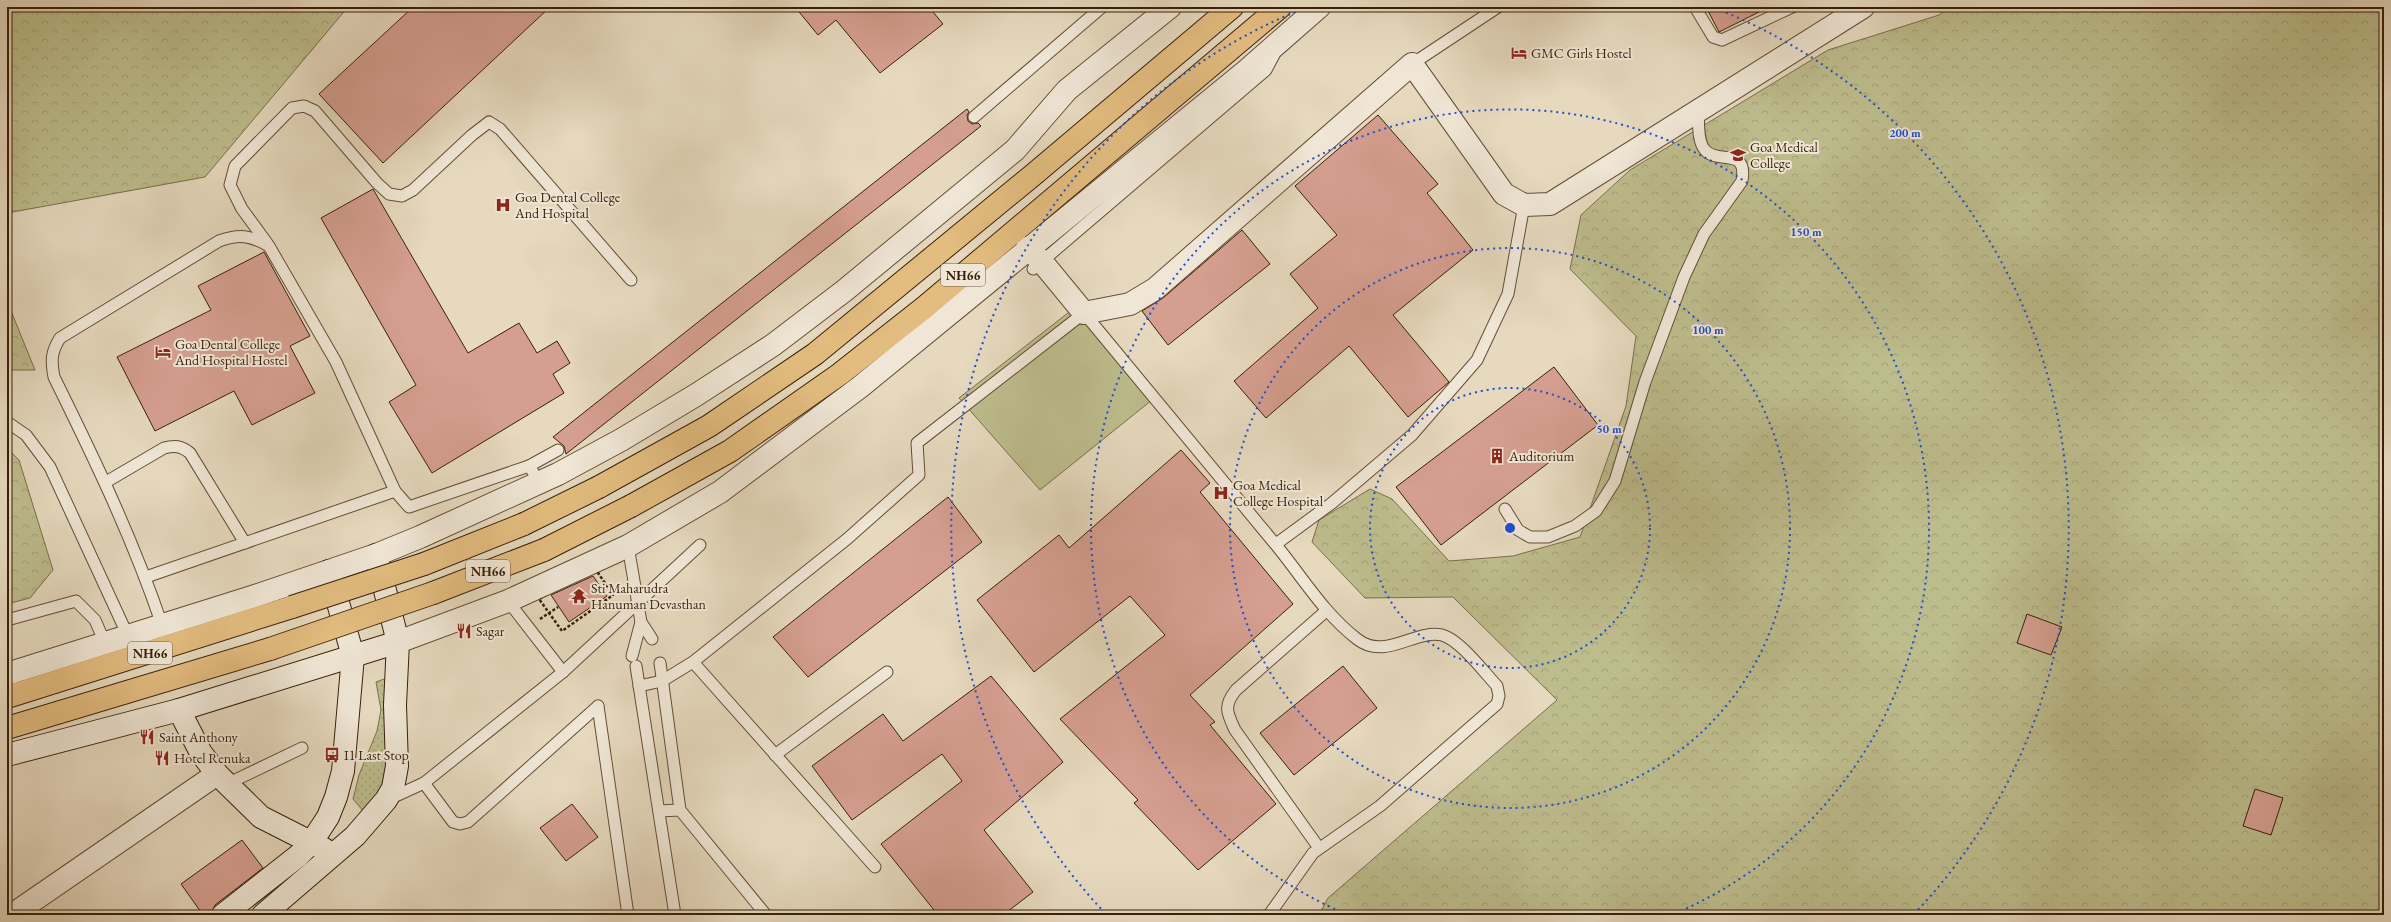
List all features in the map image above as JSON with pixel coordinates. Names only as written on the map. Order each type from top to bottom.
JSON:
[{"type":"highway","name":"NH66","points":[[7,697],[424,564],[524,524],[599,487],[709,426],[815,354],[1008,195],[1232,7]]},
{"type":"highway","name":"NH66","points":[[7,728],[270,648],[432,593],[544,550],[631,506],[730,451],[840,374],[925,307],[1280,7]]},
{"type":"street","points":[[7,674],[376,555],[534,474],[620,440],[696,395],[773,345],[844,291],[1015,150],[1067,90],[1170,7]]},
{"type":"street","points":[[7,754],[179,710],[398,642],[508,601],[628,546],[720,492],[860,387],[1034,260],[1319,7]]},
{"type":"street","points":[[1034,260],[1084,313],[1130,304],[1155,289],[1412,64],[1504,194],[1524,206],[1550,204],[1863,7]]},
{"type":"street","points":[[263,915],[355,836],[386,800],[393,788],[396,766],[395,705],[398,642],[376,555]]},
{"type":"street","points":[[223,915],[298,856],[311,843],[328,817],[343,771],[353,656],[329,571]]},
{"type":"street","points":[[179,710],[201,753],[222,779],[261,817],[335,854]]},
{"type":"street","points":[[12,915],[222,779]]},
{"type":"lane","points":[[974,117],[1102,7]]},
{"type":"lane","points":[[1412,64],[1498,7]]},
{"type":"lane","points":[[1696,7],[1713,37],[1722,40],[1792,7]]},
{"type":"lane","points":[[558,450],[534,474],[409,506],[395,491],[336,362],[268,246],[242,209],[230,185],[236,166],[292,108],[304,106],[315,111],[377,184],[389,194],[402,196],[413,190],[472,134],[489,122],[500,129],[631,280]]},
{"type":"lane","points":[[1505,509],[1518,530],[1530,537],[1548,537],[1575,526],[1596,511],[1615,481],[1646,382],[1684,277],[1704,234],[1742,180],[1743,172],[1737,160],[1734,158],[1714,156],[1705,151],[1700,141],[1698,110]]},
{"type":"lane","points":[[1276,544],[1332,503],[1412,435],[1477,360],[1508,294],[1524,206]]},
{"type":"lane","points":[[162,625],[146,577],[106,482],[54,377],[51,363],[53,350],[60,338],[219,241],[236,235],[253,237],[268,246]]},
{"type":"lane","points":[[639,686],[662,681],[693,662],[847,539],[920,475],[917,443],[1084,313],[1276,544],[1326,611],[1359,641],[1380,647],[1402,644],[1427,636],[1442,635],[1454,641],[1497,686],[1499,696],[1497,704],[1380,806],[1313,853],[1269,915]]},
{"type":"lane","points":[[7,422],[26,435],[50,467],[128,636]]},
{"type":"lane","points":[[106,482],[164,448],[174,446],[183,447],[190,453],[245,543]]},
{"type":"lane","points":[[146,577],[395,491]]},
{"type":"lane","points":[[386,800],[405,793],[424,783],[563,672],[700,545]]},
{"type":"lane","points":[[628,546],[641,622],[652,638]]},
{"type":"lane","points":[[7,620],[76,601],[95,620],[105,643]]},
{"type":"lane","points":[[508,601],[563,672]]},
{"type":"lane","points":[[1319,848],[1235,730],[1228,715],[1228,701],[1236,690],[1326,611]]},
{"type":"lane","points":[[641,622],[634,661],[675,915]]},
{"type":"lane","points":[[693,662],[876,867]]},
{"type":"lane","points":[[660,663],[680,810],[766,915]]},
{"type":"lane","points":[[775,755],[887,672]]},
{"type":"lane","points":[[424,783],[453,822],[460,824],[468,822],[598,706],[628,915]]},
{"type":"lane","points":[[222,779],[302,748]]},
{"type":"lane","points":[[659,811],[680,810]]},
{"type":"path","points":[[592,564],[613,595],[562,631],[550,613],[539,598],[592,564]]},
{"type":"path","points":[[550,613],[558,607]]},
{"type":"green space","points":[[7,7],[348,7],[205,177],[7,213]]},
{"type":"green space","points":[[1948,7],[2384,7],[2384,915],[1319,915],[1328,898],[1557,700],[1453,597],[1365,598],[1312,542],[1319,520],[1370,489],[1392,499],[1449,561],[1513,556],[1580,537],[1626,406],[1636,336],[1570,269],[1581,215],[1630,170],[1828,50],[1939,15]]},
{"type":"green space","points":[[7,301],[35,370],[7,370]]},
{"type":"green space","points":[[1073,309],[1152,400],[1040,490],[959,398]]},
{"type":"green space","points":[[7,448],[19,460],[53,570],[30,598],[7,604]]},
{"type":"green space","points":[[384,679],[388,689],[402,786],[364,812],[353,799],[359,775],[377,731],[381,710],[376,682]]},
{"type":"building","points":[[413,7],[550,7],[383,163],[319,94]]},
{"type":"building","points":[[795,7],[929,7],[943,24],[880,73],[836,20],[818,35]]},
{"type":"building","points":[[1706,7],[1769,7],[1719,32]]},
{"type":"building","points":[[967,109],[969,112],[967,115],[968,121],[972,124],[978,123],[981,126],[566,454],[564,446],[553,437]]},
{"type":"building","points":[[1378,115],[1438,184],[1427,193],[1473,250],[1393,315],[1449,382],[1408,417],[1349,346],[1266,418],[1234,381],[1318,308],[1290,274],[1337,235],[1295,186]]},
{"type":"building","points":[[373,189],[468,353],[519,323],[537,353],[557,341],[570,363],[553,374],[564,393],[432,473],[389,402],[416,385],[321,218]]},
{"type":"building","points":[[1242,230],[1270,264],[1168,345],[1142,311],[1163,298]]},
{"type":"building","points":[[264,252],[310,336],[290,346],[315,393],[252,425],[234,391],[155,431],[117,357],[211,310],[198,286]]},
{"type":"building","name":"Auditorium","points":[[1554,367],[1598,425],[1441,545],[1396,487]]},
{"type":"building","points":[[1181,450],[1210,483],[1200,492],[1293,604],[1190,695],[1215,722],[1210,725],[1276,804],[1198,870],[1134,803],[1138,800],[1060,719],[1165,635],[1130,596],[1034,672],[977,600],[1059,535],[1069,548]]},
{"type":"building","points":[[948,497],[982,542],[808,677],[773,637]]},
{"type":"building","name":"Sti Maharudra Hanuman Devasthan","points":[[593,576],[607,596],[569,622],[551,595]]},
{"type":"building","points":[[2027,614],[2062,627],[2051,655],[2017,643]]},
{"type":"building","points":[[1343,666],[1377,708],[1294,775],[1260,733]]},
{"type":"building","points":[[991,676],[1063,762],[984,830],[1033,892],[1003,915],[938,915],[881,844],[962,781],[942,754],[852,820],[812,766],[883,714],[903,741]]},
{"type":"building","points":[[2255,789],[2283,798],[2271,835],[2243,826]]},
{"type":"building","points":[[572,804],[598,837],[566,861],[540,828]]},
{"type":"building","points":[[242,840],[263,868],[215,905],[211,915],[203,915],[181,884]]},
{"type":"place","name":"GMC Girls Hostel","points":[[1519,53]]},
{"type":"place","name":"Goa Medical College","points":[[1738,155]]},
{"type":"place","name":"Goa Dental College And Hospital","points":[[503,205]]},
{"type":"place","name":"Goa Dental College And Hospital Hostel","points":[[163,352]]},
{"type":"place","name":"Auditorium","points":[[1497,456]]},
{"type":"place","name":"Goa Medical College Hospital","points":[[1221,493]]},
{"type":"place","name":"Sti Maharudra Hanuman Devasthan","points":[[579,596]]},
{"type":"place","name":"Sagar","points":[[464,631]]},
{"type":"place","name":"Saint Anthony","points":[[147,737]]},
{"type":"place","name":"I1 Last Stop","points":[[332,755]]},
{"type":"place","name":"Hotel Renuka","points":[[162,758]]}]
